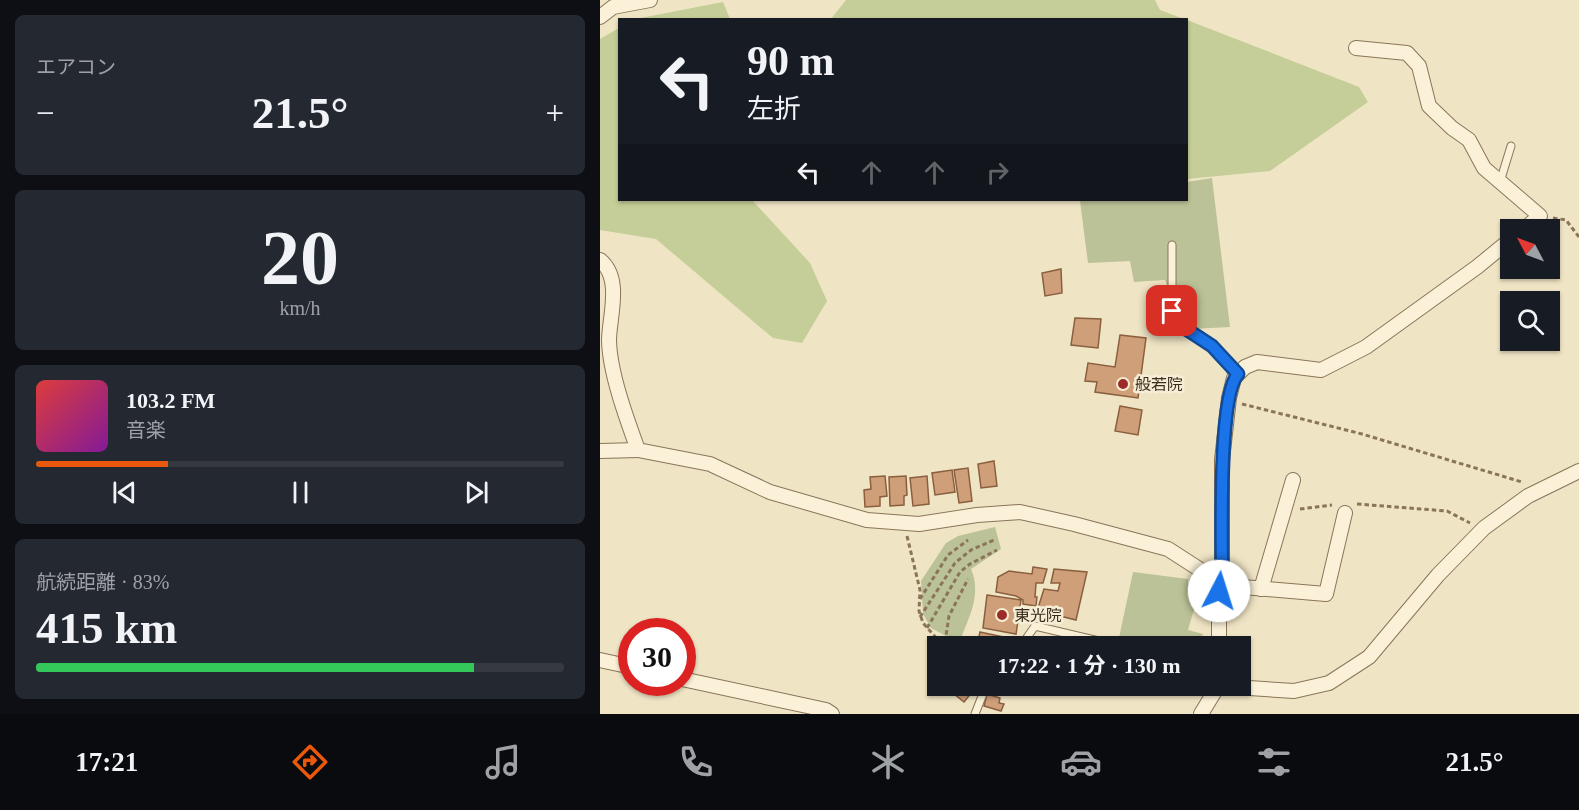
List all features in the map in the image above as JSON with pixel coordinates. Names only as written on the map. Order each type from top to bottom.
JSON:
[{"type":"street","points":[[600,17],[613,7],[650,0]]},
{"type":"street","points":[[1356,48],[1407,53],[1419,66],[1429,106],[1452,128],[1469,140],[1484,168],[1540,216],[1536,219]]},
{"type":"street","points":[[1219,636],[1222,460],[1234,378],[1245,367],[1257,362],[1321,370],[1366,347],[1500,248]]},
{"type":"street","points":[[600,260],[610,272],[613,286],[606,362],[638,450]]},
{"type":"street","points":[[600,451],[638,450],[710,464],[770,492],[867,520],[919,524],[977,514],[1020,512],[1168,549],[1199,569],[1220,588],[1326,594],[1340,509]]},
{"type":"street","points":[[1251,688],[1294,691],[1329,683],[1369,657],[1438,575],[1482,530],[1528,496],[1579,471]]},
{"type":"street","points":[[1261,589],[1293,480]]},
{"type":"street","points":[[600,660],[618,664]]},
{"type":"street","points":[[696,683],[792,708],[826,710],[832,714]]},
{"type":"street","points":[[1201,714],[1213,696]]},
{"type":"lane","points":[[1500,182],[1511,146]]},
{"type":"lane","points":[[1172,245],[1172,311],[1180,325],[1212,346],[1238,374]]},
{"type":"lane","points":[[1028,636],[1035,626],[1078,636]]},
{"type":"lane","points":[[975,714],[982,696]]},
{"type":"path","points":[[1540,216],[1566,220],[1579,237]]},
{"type":"path","points":[[1229,401],[1362,434],[1544,489]]},
{"type":"path","points":[[1357,504],[1447,511],[1482,530]]},
{"type":"path","points":[[1284,512],[1340,509]]},
{"type":"path","points":[[904,523],[920,590],[920,617],[934,636]]},
{"type":"path","points":[[919,601],[948,555],[968,540]]},
{"type":"path","points":[[920,617],[955,563],[971,549],[994,540]]},
{"type":"path","points":[[927,628],[960,572],[997,550]]},
{"type":"path","points":[[946,636],[949,616],[968,579]]},
{"type":"green space","points":[[846,0],[1155,0],[1160,10],[1181,18],[832,18]]},
{"type":"green space","points":[[723,2],[730,18],[640,18]]},
{"type":"green space","points":[[1188,20],[1359,87],[1368,102],[1270,171],[1188,179]]},
{"type":"green space","points":[[618,29],[618,201],[753,201],[810,263],[827,301],[802,343],[773,338],[656,239],[600,230],[600,39]]},
{"type":"green space","points":[[1212,178],[1230,327],[1191,329],[1177,315],[1165,280],[1134,282],[1130,261],[1088,263],[1080,201],[1188,201],[1188,182]]},
{"type":"green space","points":[[995,527],[1001,549],[971,569],[975,597],[970,615],[962,636],[946,636],[931,628],[923,614],[921,581],[946,543],[958,536]]},
{"type":"green space","points":[[1133,572],[1188,579],[1189,593],[1197,599],[1188,630],[1203,634],[1202,636],[1119,636]]},
{"type":"building","points":[[1061,269],[1062,293],[1045,296],[1042,273]]},
{"type":"building","points":[[1075,318],[1101,319],[1098,348],[1071,345]]},
{"type":"building","points":[[1120,335],[1146,338],[1138,398],[1095,392],[1097,382],[1085,381],[1088,363],[1115,367]]},
{"type":"building","points":[[1120,406],[1142,410],[1138,435],[1115,431]]},
{"type":"building","points":[[994,461],[997,486],[981,488],[978,464]]},
{"type":"building","points":[[968,468],[972,501],[959,503],[954,470]]},
{"type":"building","points":[[952,470],[955,492],[935,495],[932,473]]},
{"type":"building","points":[[885,476],[887,496],[880,497],[880,506],[865,507],[864,490],[871,489],[870,477]]},
{"type":"building","points":[[906,476],[907,495],[904,496],[904,505],[890,506],[889,477]]},
{"type":"building","points":[[927,476],[929,504],[913,506],[910,478]]},
{"type":"building","points":[[1033,567],[1047,569],[1043,583],[1036,583],[1036,606],[1023,604],[1023,600],[1016,596],[996,592],[998,577],[1009,571],[1032,574]]},
{"type":"building","points":[[1054,569],[1087,572],[1076,620],[1040,611],[1038,608],[1044,589],[1058,591],[1060,583],[1051,583]]},
{"type":"building","points":[[987,595],[1021,600],[1016,634],[983,628]]},
{"type":"building","points":[[980,632],[999,636],[979,636]]},
{"type":"building","points":[[956,696],[969,696],[964,702]]},
{"type":"building","points":[[986,696],[1000,698],[999,703],[1004,704],[1001,711],[984,706]]},
{"type":"place","name":"般若院","points":[[1123,384]]},
{"type":"place","name":"東光院","points":[[1002,615]]},
{"type":"route","points":[[1172,311],[1180,325],[1212,346],[1238,374],[1234,378],[1229,398],[1222,460],[1222,576],[1219,591]]}]
